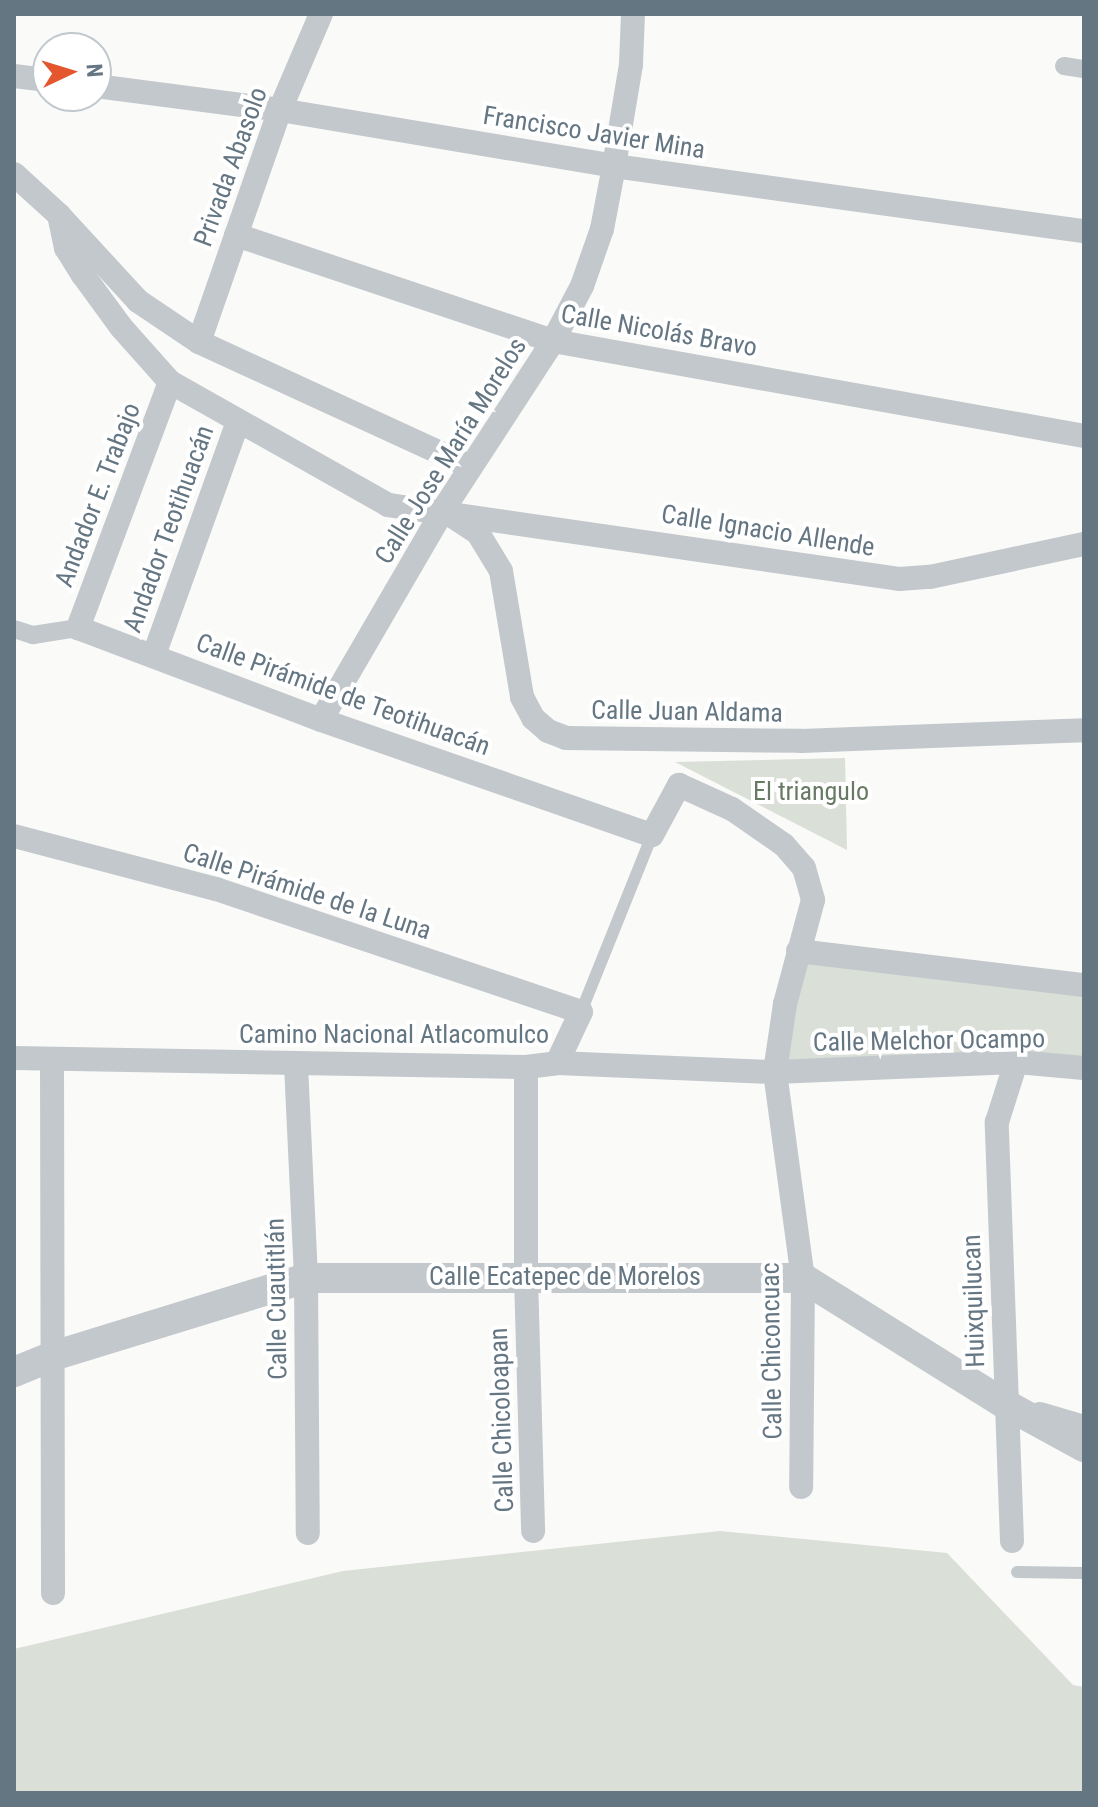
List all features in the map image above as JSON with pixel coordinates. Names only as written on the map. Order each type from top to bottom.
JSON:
[{"type":"street","name":"Privada Abasolo","points":[[199,342],[280,110],[321,14]]},
{"type":"street","name":"Calle Jose María Morelos","points":[[321,720],[443,510],[553,341],[582,286],[602,229],[614,166],[631,64],[633,14]]},
{"type":"street","points":[[1064,66],[1084,69]]},
{"type":"street","name":"Francisco Javier Mina","points":[[112,88],[280,110],[614,166],[1084,231]]},
{"type":"street","points":[[14,174],[59,215],[138,301],[199,342],[471,467]]},
{"type":"street","name":"Calle Ignacio Allende","points":[[59,215],[66,248],[83,275],[121,327],[170,382],[388,505],[443,510],[899,579],[930,577],[1084,544]]},
{"type":"street","name":"Calle Nicolás Bravo","points":[[236,235],[553,341],[1084,436]]},
{"type":"street","name":"Andador E. Trabajo","points":[[78,628],[170,382]]},
{"type":"street","name":"Andador Teotihuacán","points":[[154,655],[238,422]]},
{"type":"street","name":"Calle Juan Aldama","points":[[443,510],[478,533],[490,549],[501,571],[522,697],[533,718],[548,731],[566,738],[801,741],[1084,730]]},
{"type":"street","name":"Calle Pirámide de Teotihuacán","points":[[14,629],[33,635],[78,628],[321,720],[652,835]]},
{"type":"street","name":"Calle Chiconcuac","points":[[652,835],[679,785],[732,809],[784,845],[804,868],[813,900],[798,951],[775,1072],[803,1278],[801,1487]]},
{"type":"street","name":"Calle Pirámide de la Luna","points":[[14,836],[216,889],[581,1012]]},
{"type":"street","points":[[798,951],[1084,985]]},
{"type":"street","points":[[557,1063],[581,1012]]},
{"type":"street","name":"Camino Nacional Atlacomulco","points":[[14,1058],[296,1065],[526,1067],[557,1063],[775,1072]]},
{"type":"street","points":[[52,1060],[53,1593]]},
{"type":"street","name":"Calle Melchor Ocampo","points":[[775,1072],[1016,1062],[1084,1068]]},
{"type":"street","name":"Huixquilucan","points":[[1012,1541],[1014,1523],[1005,1404],[997,1122],[1016,1062]]},
{"type":"street","name":"Calle Cuautitlán","points":[[296,1065],[306,1278],[308,1533]]},
{"type":"street","name":"Calle Chicoloapan","points":[[526,1067],[526,1276],[533,1531]]},
{"type":"street","name":"Calle Ecatepec de Morelos","points":[[14,1372],[53,1356],[306,1278],[803,1278]]},
{"type":"street","points":[[803,1278],[1005,1404],[1084,1447]]},
{"type":"street","points":[[1005,1404],[1084,1427]]},
{"type":"lane","points":[[581,1012],[652,835]]},
{"type":"lane","points":[[1017,1572],[1084,1573]]},
{"type":"green space","name":"El triangulo","points":[[845,758],[847,850],[675,762]]},
{"type":"green space","points":[[798,951],[1084,985],[1084,1068],[775,1072]]},
{"type":"green space","points":[[720,1531],[947,1553],[1073,1685],[1084,1687],[1084,1793],[14,1793],[14,1649],[343,1571]]}]
